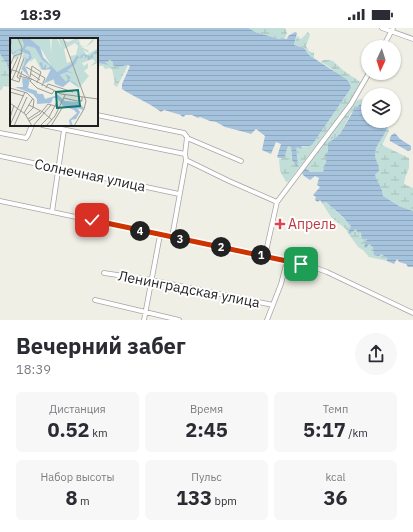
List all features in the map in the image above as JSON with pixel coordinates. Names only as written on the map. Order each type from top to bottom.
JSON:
[{"type":"street","points":[[382,28],[392,30],[413,39]]},
{"type":"street","points":[[387,40],[392,30]]},
{"type":"street","points":[[265,256],[277,202],[351,104],[365,80]]},
{"type":"street","points":[[98,115],[184,133],[186,136],[241,161]]},
{"type":"street","points":[[0,133],[26,138],[32,126]]},
{"type":"street","points":[[46,126],[185,154]]},
{"type":"street","points":[[52,212],[64,130]]},
{"type":"street","points":[[172,237],[186,160],[186,136]]},
{"type":"street","name":"Солнечная улица","points":[[0,156],[179,194]]},
{"type":"street","points":[[186,160],[277,202]]},
{"type":"street","points":[[0,201],[312,266],[413,313]]},
{"type":"street","points":[[144,320],[160,235]]},
{"type":"street","points":[[267,320],[281,284],[287,261]]},
{"type":"street","name":"Ленинградская улица","points":[[104,273],[151,280],[273,305]]},
{"type":"street","points":[[95,300],[179,320]]},
{"type":"green space","points":[[249,28],[285,28],[287,33],[285,38],[279,39],[255,32]]},
{"type":"green space","points":[[308,32],[310,35],[306,46],[309,51],[313,53],[314,51],[314,58],[309,55],[304,48],[294,45],[297,36],[301,39]]},
{"type":"green space","points":[[0,54],[6,61],[9,69],[10,87],[4,86],[0,91]]},
{"type":"green space","points":[[110,60],[118,66],[128,65],[117,87],[114,85],[114,82],[115,83],[112,69],[105,69],[103,66],[98,66],[99,63],[106,63],[106,61]]},
{"type":"green space","points":[[323,60],[333,61],[344,71],[362,83],[288,182],[286,182],[280,171],[279,159],[281,159],[288,146],[291,147],[291,156],[294,164],[297,156],[295,154],[297,147],[312,145],[351,88],[331,68],[321,62]]},
{"type":"green space","points":[[361,99],[361,106],[351,113],[340,134],[331,140],[323,172],[318,173],[309,171],[305,168],[357,100]]},
{"type":"green space","points":[[388,128],[389,131],[382,145],[409,158],[409,168],[404,184],[413,188],[413,211],[399,206],[383,196],[375,175],[379,171],[375,158],[376,149]]},
{"type":"green space","points":[[326,202],[349,223],[351,226],[350,234],[356,229],[374,248],[387,258],[387,261],[369,257],[358,247],[346,229],[331,217],[322,203]]},
{"type":"shaded area","points":[[0,28],[249,28],[255,32],[279,39],[287,39],[288,36],[295,32],[297,33],[294,45],[304,48],[309,55],[346,79],[351,88],[312,145],[302,146],[301,149],[297,147],[297,167],[292,160],[291,147],[288,146],[284,158],[277,157],[281,144],[276,142],[271,154],[262,150],[265,136],[256,129],[251,134],[225,127],[216,122],[192,115],[185,115],[184,117],[164,110],[161,112],[122,89],[122,84],[130,66],[115,66],[110,60],[105,62],[109,65],[98,64],[98,38],[10,38],[10,74],[7,64],[0,54]]},
{"type":"shaded area","points":[[361,104],[361,128],[387,128],[376,149],[375,156],[379,171],[375,175],[383,196],[399,206],[413,211],[413,267],[408,267],[406,264],[399,262],[397,259],[394,264],[387,261],[387,258],[381,254],[379,256],[374,255],[373,247],[369,244],[366,248],[364,247],[367,239],[362,239],[361,233],[357,232],[356,229],[350,234],[348,233],[351,226],[343,217],[326,202],[322,203],[320,200],[318,202],[315,200],[316,197],[313,195],[320,187],[317,185],[319,178],[315,176],[310,180],[301,172],[305,168],[311,172],[323,172],[323,167],[326,162],[325,154],[328,152],[328,143],[340,134],[355,108]]},
{"type":"shaded area","points":[[395,133],[400,139],[411,146],[411,150],[408,151],[390,141],[391,136]]},
{"type":"place","name":"Апрель","points":[[280,224]]},
{"type":"route","points":[[92,220],[301,264]]}]
